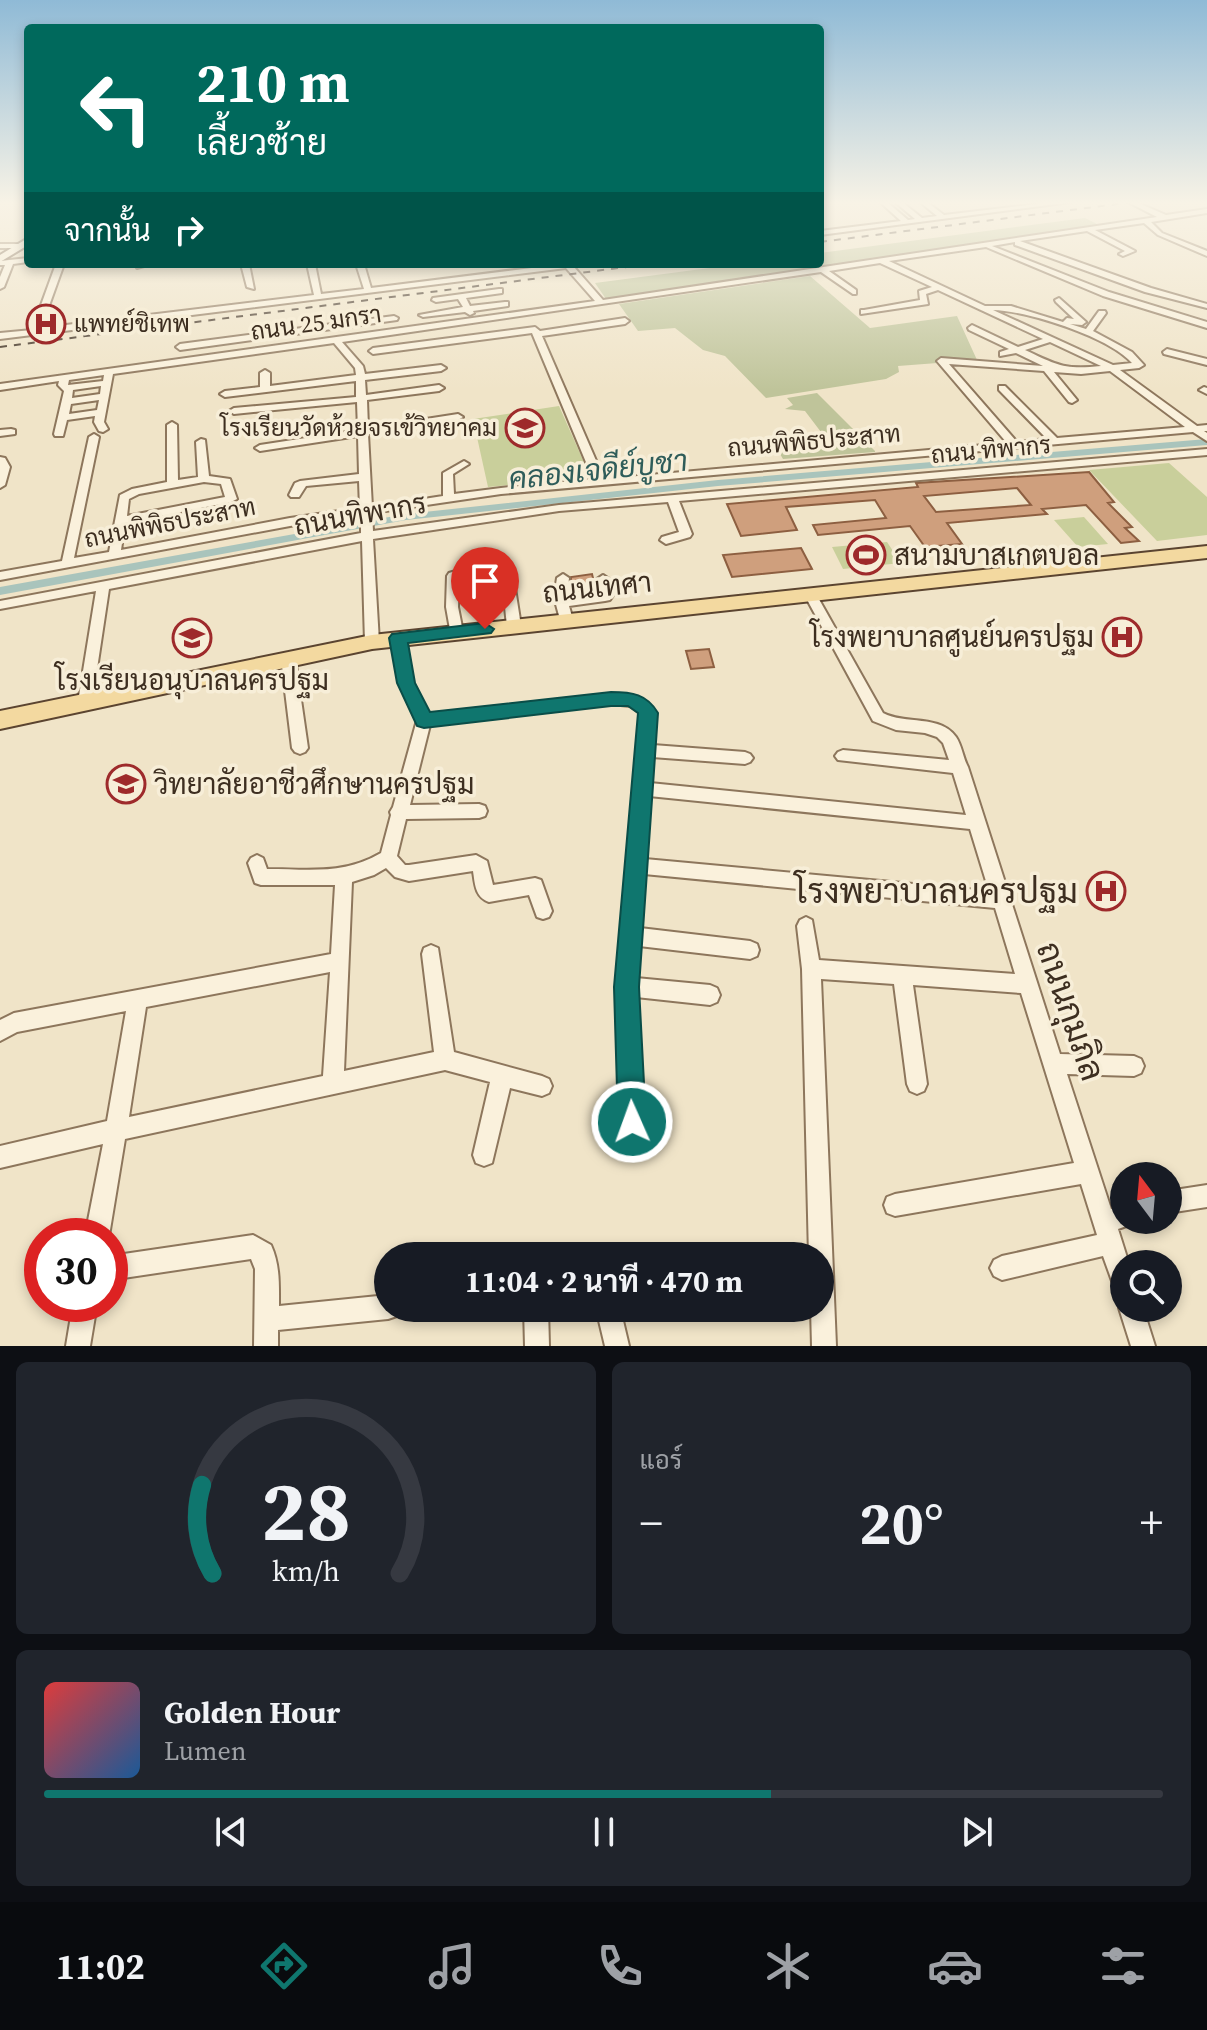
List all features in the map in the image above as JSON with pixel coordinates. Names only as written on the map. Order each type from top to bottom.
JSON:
[{"type":"main road","name":"ถนนเทศา","points":[[0,720],[288,658],[398,638],[514,626],[564,612],[810,594],[1207,552]]},
{"type":"street","points":[[0,287],[3,265]]},
{"type":"street","name":"ถนน 25 มกรา","points":[[65,383],[179,362],[251,356],[849,265]]},
{"type":"street","points":[[891,265],[1112,368],[1203,432]]},
{"type":"street","points":[[1035,265],[1106,294],[1207,325]]},
{"type":"street","points":[[1079,265],[1148,290],[1207,306]]},
{"type":"street","points":[[35,332],[59,268]]},
{"type":"street","points":[[246,268],[251,287]]},
{"type":"street","points":[[312,268],[318,297]]},
{"type":"street","points":[[361,268],[368,290]]},
{"type":"street","points":[[0,336],[543,268]]},
{"type":"street","points":[[570,268],[601,303]]},
{"type":"street","points":[[822,269],[853,292]]},
{"type":"street","points":[[864,312],[925,302],[922,293],[939,287]]},
{"type":"street","points":[[436,300],[499,291]]},
{"type":"street","points":[[461,296],[475,321]]},
{"type":"street","points":[[1039,317],[1082,322],[1059,300]]},
{"type":"street","points":[[423,315],[505,304]]},
{"type":"street","points":[[979,306],[1011,308],[1089,332],[1129,354],[1139,365],[1060,370],[941,361],[1015,446]]},
{"type":"street","points":[[1089,332],[1102,313]]},
{"type":"street","points":[[524,314],[536,332],[600,482]]},
{"type":"street","points":[[179,362],[181,343],[257,338],[331,324],[394,318]]},
{"type":"street","points":[[360,373],[373,351],[376,335],[373,321]]},
{"type":"street","points":[[373,351],[625,321]]},
{"type":"street","points":[[459,323],[467,339]]},
{"type":"street","points":[[331,324],[335,341],[360,373],[372,642]]},
{"type":"street","points":[[972,328],[1060,370]]},
{"type":"street","points":[[251,356],[257,338]]},
{"type":"street","points":[[1003,354],[1052,339]]},
{"type":"street","points":[[1167,352],[1204,361],[1205,346]]},
{"type":"street","points":[[983,364],[991,373]]},
{"type":"street","points":[[225,394],[360,373],[441,368]]},
{"type":"street","points":[[1047,369],[1072,400]]},
{"type":"street","points":[[265,373],[265,389]]},
{"type":"street","points":[[67,564],[108,377]]},
{"type":"street","points":[[0,387],[65,383],[67,409],[59,434]]},
{"type":"street","points":[[234,411],[439,388]]},
{"type":"street","points":[[1002,388],[1055,442]]},
{"type":"street","points":[[67,409],[102,405]]},
{"type":"street","points":[[67,409],[102,405]]},
{"type":"street","points":[[260,448],[458,417]]},
{"type":"street","points":[[172,425],[173,484]]},
{"type":"street","name":"ถนนพิพิธประสาท","points":[[0,576],[114,556],[367,522],[449,498],[1055,442],[1203,432]]},
{"type":"street","points":[[201,442],[204,479]]},
{"type":"street","name":"ถนน ทิพากร","points":[[731,491],[1207,452]]},
{"type":"street","points":[[0,485],[5,467],[1,460]]},
{"type":"street","points":[[449,498],[448,473],[464,464]]},
{"type":"street","points":[[295,495],[300,484],[365,477]]},
{"type":"street","points":[[114,556],[119,521],[126,495],[204,479],[226,481],[231,499],[119,521]]},
{"type":"street","name":"ถนนทิพากร","points":[[0,605],[103,585],[367,522],[545,510],[731,491]]},
{"type":"street","points":[[676,496],[692,523]]},
{"type":"street","points":[[666,540],[686,534],[676,496]]},
{"type":"street","points":[[456,632],[452,607],[453,576],[489,565]]},
{"type":"street","points":[[563,578],[564,612],[605,597],[608,594],[603,579]]},
{"type":"street","points":[[85,702],[103,585]]},
{"type":"street","points":[[509,588],[514,626]]},
{"type":"street","name":"ถนนกุมภิล","points":[[810,594],[878,717],[891,724],[931,728],[945,734],[960,767],[1012,943],[1088,1172],[1110,1220]]},
{"type":"street","points":[[257,863],[256,872],[261,877],[344,877],[381,864],[388,858],[424,720],[406,683],[398,638]]},
{"type":"street","points":[[288,658],[300,748]]},
{"type":"street","points":[[424,720],[630,699],[643,705],[648,713],[626,987],[632,1122]]},
{"type":"street","points":[[645,750],[745,758]]},
{"type":"street","points":[[843,756],[960,767]]},
{"type":"street","points":[[642,789],[977,823]]},
{"type":"street","points":[[398,812],[479,811]]},
{"type":"street","points":[[388,858],[401,872],[409,873],[476,863],[481,866],[485,890],[489,894],[535,886],[543,911]]},
{"type":"street","points":[[637,866],[1001,900]]},
{"type":"street","points":[[333,1083],[344,877]]},
{"type":"street","points":[[806,926],[811,969],[824,1346]]},
{"type":"street","points":[[631,936],[750,950]]},
{"type":"street","points":[[431,954],[445,1060]]},
{"type":"street","points":[[0,1031],[14,1023],[339,961]]},
{"type":"street","points":[[811,969],[1028,984]]},
{"type":"street","points":[[902,976],[917,1084]]},
{"type":"street","points":[[626,987],[710,995]]},
{"type":"street","points":[[100,1218],[137,1001]]},
{"type":"street","points":[[0,1157],[445,1060],[542,1086]]},
{"type":"street","points":[[1054,1064],[1134,1066]]},
{"type":"street","points":[[484,1155],[502,1076]]},
{"type":"street","points":[[895,1205],[1088,1172]]},
{"type":"street","points":[[1182,1200],[1207,1196]]},
{"type":"street","points":[[1002,1268],[1110,1228]]},
{"type":"street","points":[[128,1265],[253,1247],[263,1253],[267,1269],[266,1346]]},
{"type":"street","points":[[267,1319],[374,1308]]},
{"type":"street","points":[[78,1346],[82,1322]]},
{"type":"street","points":[[536,1322],[537,1346]]},
{"type":"street","points":[[611,1322],[617,1346]]},
{"type":"street","points":[[1135,1322],[1143,1346]]},
{"type":"green space","points":[[709,268],[824,268],[606,299],[595,283]]},
{"type":"green space","points":[[810,276],[870,328],[957,316],[977,360],[898,366],[899,372],[886,379],[766,398],[725,356],[703,350],[675,328],[638,331],[619,304]]},
{"type":"green space","points":[[817,393],[875,452],[783,459],[774,444],[824,436],[805,411],[785,409],[793,405],[787,398]]},
{"type":"green space","points":[[559,406],[591,478],[488,487],[473,419]]},
{"type":"green space","points":[[1169,463],[1207,497],[1207,535],[1157,541],[1089,470]]},
{"type":"green space","points":[[1084,517],[1108,544],[1078,547],[1054,520]]},
{"type":"green space","name":"สนามบาสเกตบอล","points":[[887,542],[901,563],[843,569],[832,547]]},
{"type":"building","points":[[1089,472],[1114,502],[1108,503],[1132,527],[1125,528],[1139,541],[1121,543],[1086,505],[1042,509],[1047,514],[947,523],[962,544],[925,547],[910,526],[818,535],[813,525],[886,518],[875,500],[786,507],[797,530],[741,536],[727,504],[918,487],[916,483]],"holes":[[[1017,488],[1031,505],[936,512],[924,496]]]},
{"type":"building","points":[[801,548],[812,569],[732,577],[723,555]]},
{"type":"building","points":[[592,574],[596,591],[570,594],[571,577]]},
{"type":"building","points":[[709,649],[714,667],[691,669],[686,651]]},
{"type":"waterway","name":"คลองเจดีย์บูชา","points":[[0,591],[406,517],[718,483],[1207,442]]},
{"type":"railway","points":[[0,347],[619,268]]},
{"type":"place","name":"แพทย์ชิเทพ","points":[[46,324]]},
{"type":"place","name":"โรงเรียนวัดห้วยจรเข้วิทยาคม","points":[[525,428]]},
{"type":"place","name":"สนามบาสเกตบอล","points":[[866,555]]},
{"type":"place","name":"โรงพยาบาลศูนย์นครปฐม","points":[[1122,637]]},
{"type":"place","name":"โรงเรียนอนุบาลนครปฐม","points":[[192,638]]},
{"type":"place","name":"วิทยาลัยอาชีวศึกษานครปฐม","points":[[126,784]]},
{"type":"place","name":"โรงพยาบาลนครปฐม","points":[[1106,891]]},
{"type":"route","points":[[485,629],[398,638],[406,683],[424,720],[611,699],[630,699],[643,705],[648,713],[626,987],[632,1122]]}]
